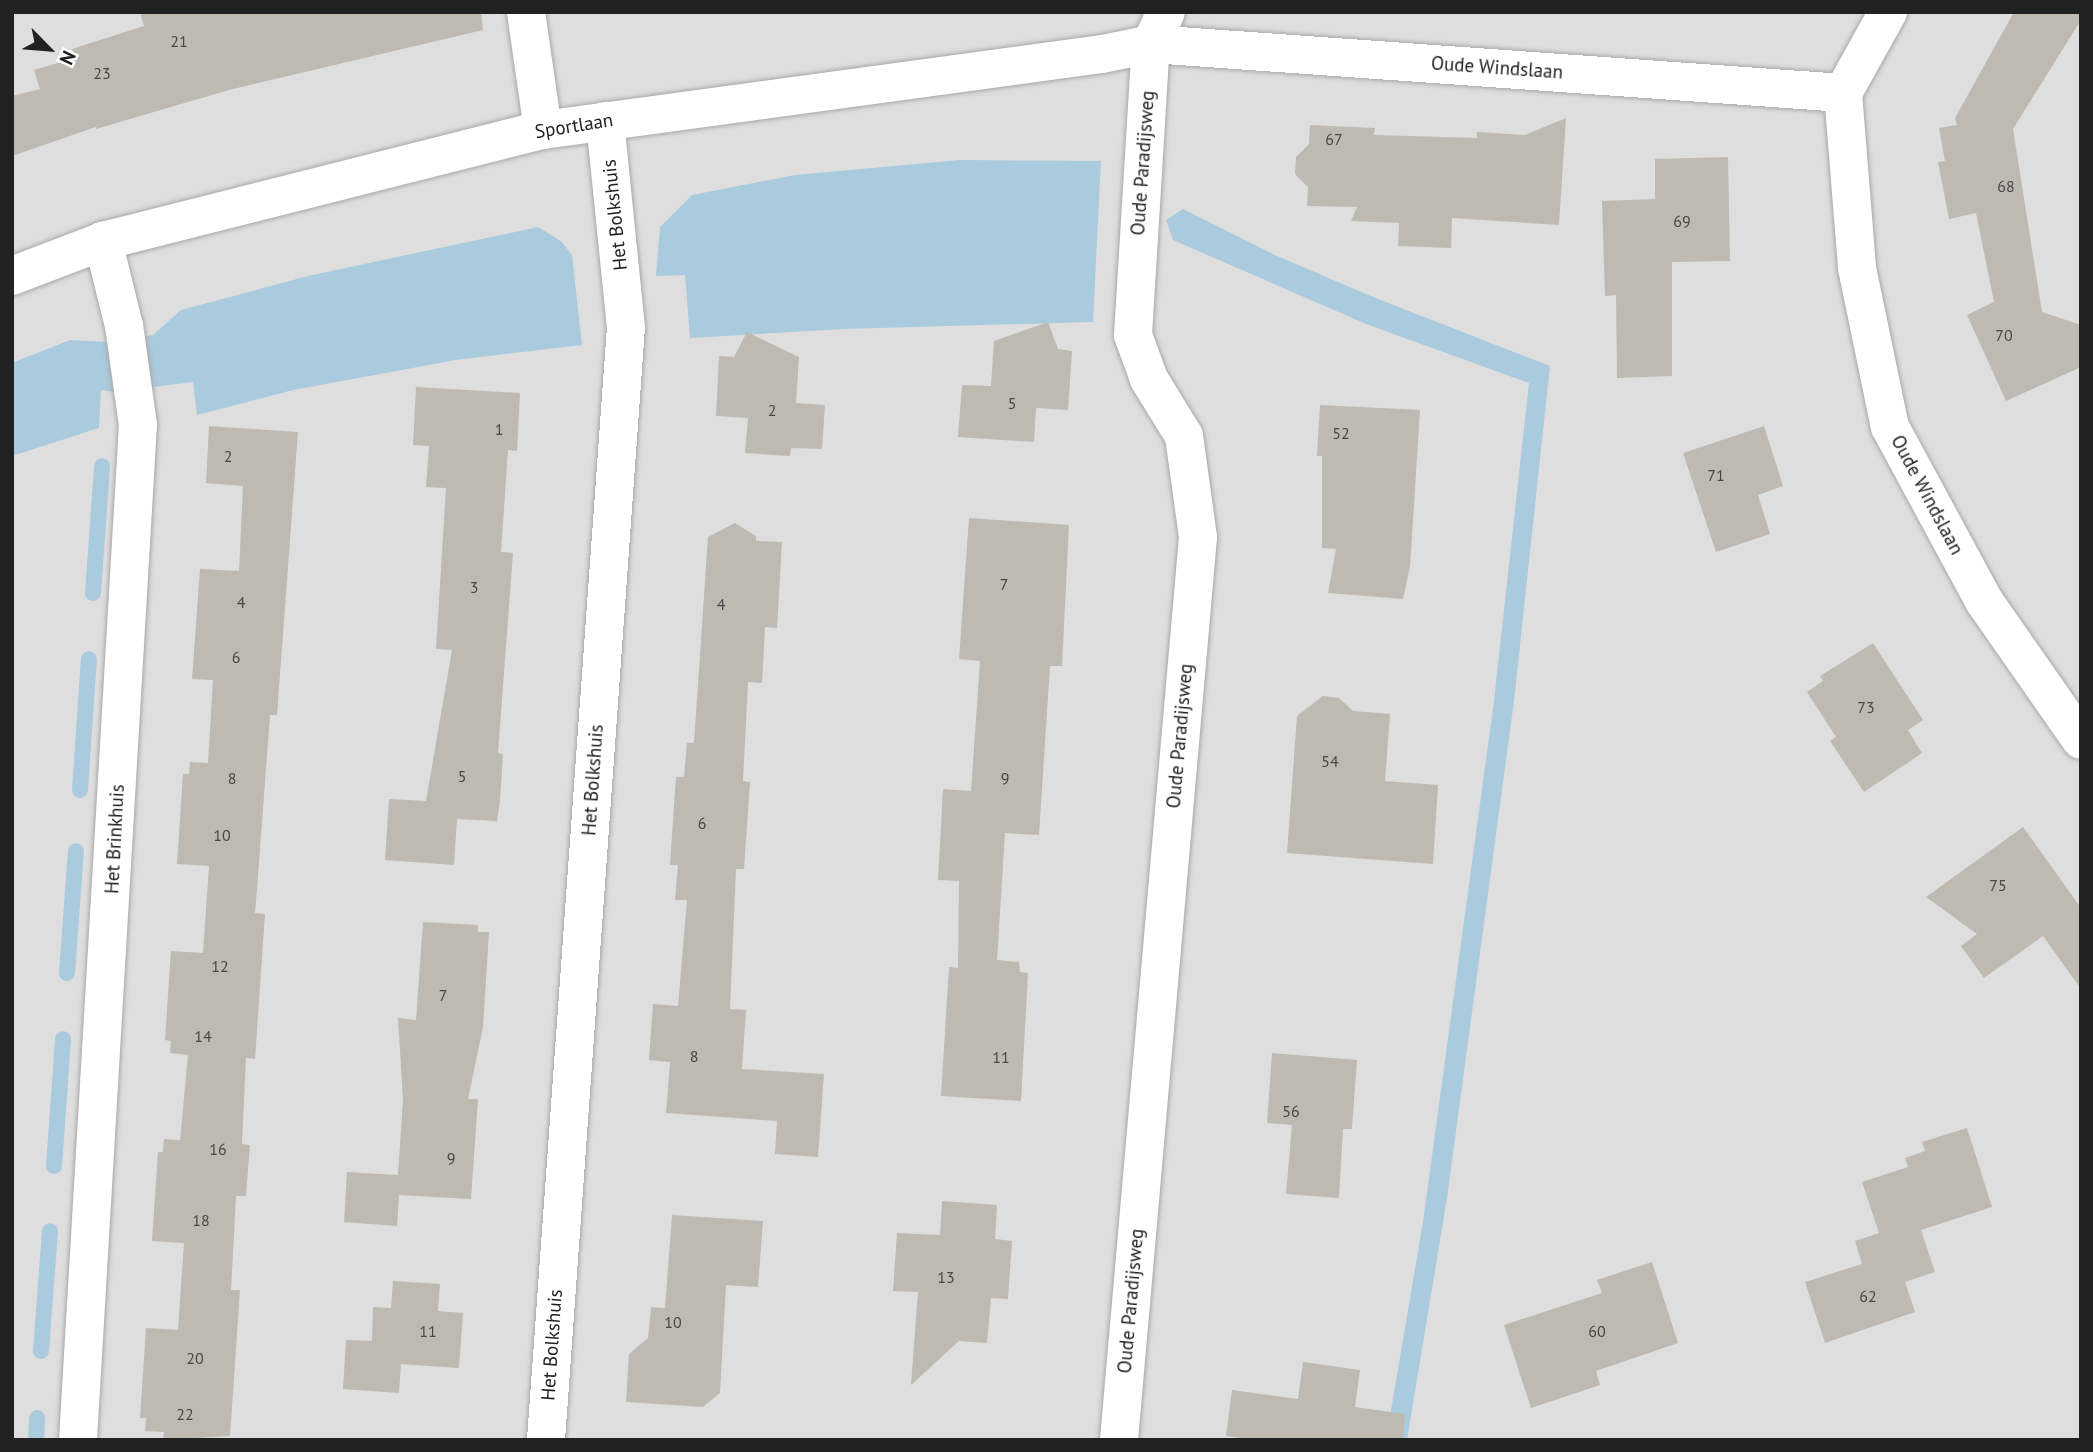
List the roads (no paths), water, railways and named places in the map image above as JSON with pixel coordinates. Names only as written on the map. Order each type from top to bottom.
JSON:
[{"type":"street","points":[[526,12],[543,130]]},
{"type":"street","points":[[1843,93],[1888,12]]},
{"type":"street","name":"Sportlaan","points":[[12,276],[103,241],[543,130],[1102,54],[1158,28]]},
{"type":"street","name":"Oude Windslaan","points":[[1158,28],[1843,93],[1857,268],[1890,427],[1984,601],[2081,740]]},
{"type":"street","name":"Oude Paradijsweg","points":[[1119,1440],[1198,537],[1184,436],[1149,379],[1133,335],[1158,28]]},
{"type":"street","name":"Het Bolkshuis","points":[[545,1440],[626,328],[604,121]]},
{"type":"street","name":"Het Brinkhuis","points":[[78,1440],[138,425],[124,326],[103,241]]},
{"type":"water","points":[[960,160],[1101,161],[1093,322],[843,329],[690,338],[685,275],[656,276],[660,227],[692,195],[795,175]]},
{"type":"water","points":[[1183,209],[1275,255],[1373,297],[1550,366],[1514,701],[1447,1198],[1407,1440],[1386,1440],[1423,1222],[1494,701],[1529,383],[1366,324],[1173,240],[1166,220]]},
{"type":"water","points":[[538,227],[561,241],[572,255],[582,345],[456,360],[293,390],[197,415],[193,382],[114,392],[101,390],[99,428],[12,456],[12,363],[70,340],[106,342],[153,335],[181,310],[308,276]]},
{"type":"waterway","points":[[93,593],[102,466]]},
{"type":"waterway","points":[[80,790],[89,659]]},
{"type":"waterway","points":[[67,973],[76,851]]},
{"type":"waterway","points":[[54,1166],[63,1039]]},
{"type":"waterway","points":[[41,1351],[50,1231]]},
{"type":"waterway","points":[[36,1440],[37,1418]]}]
